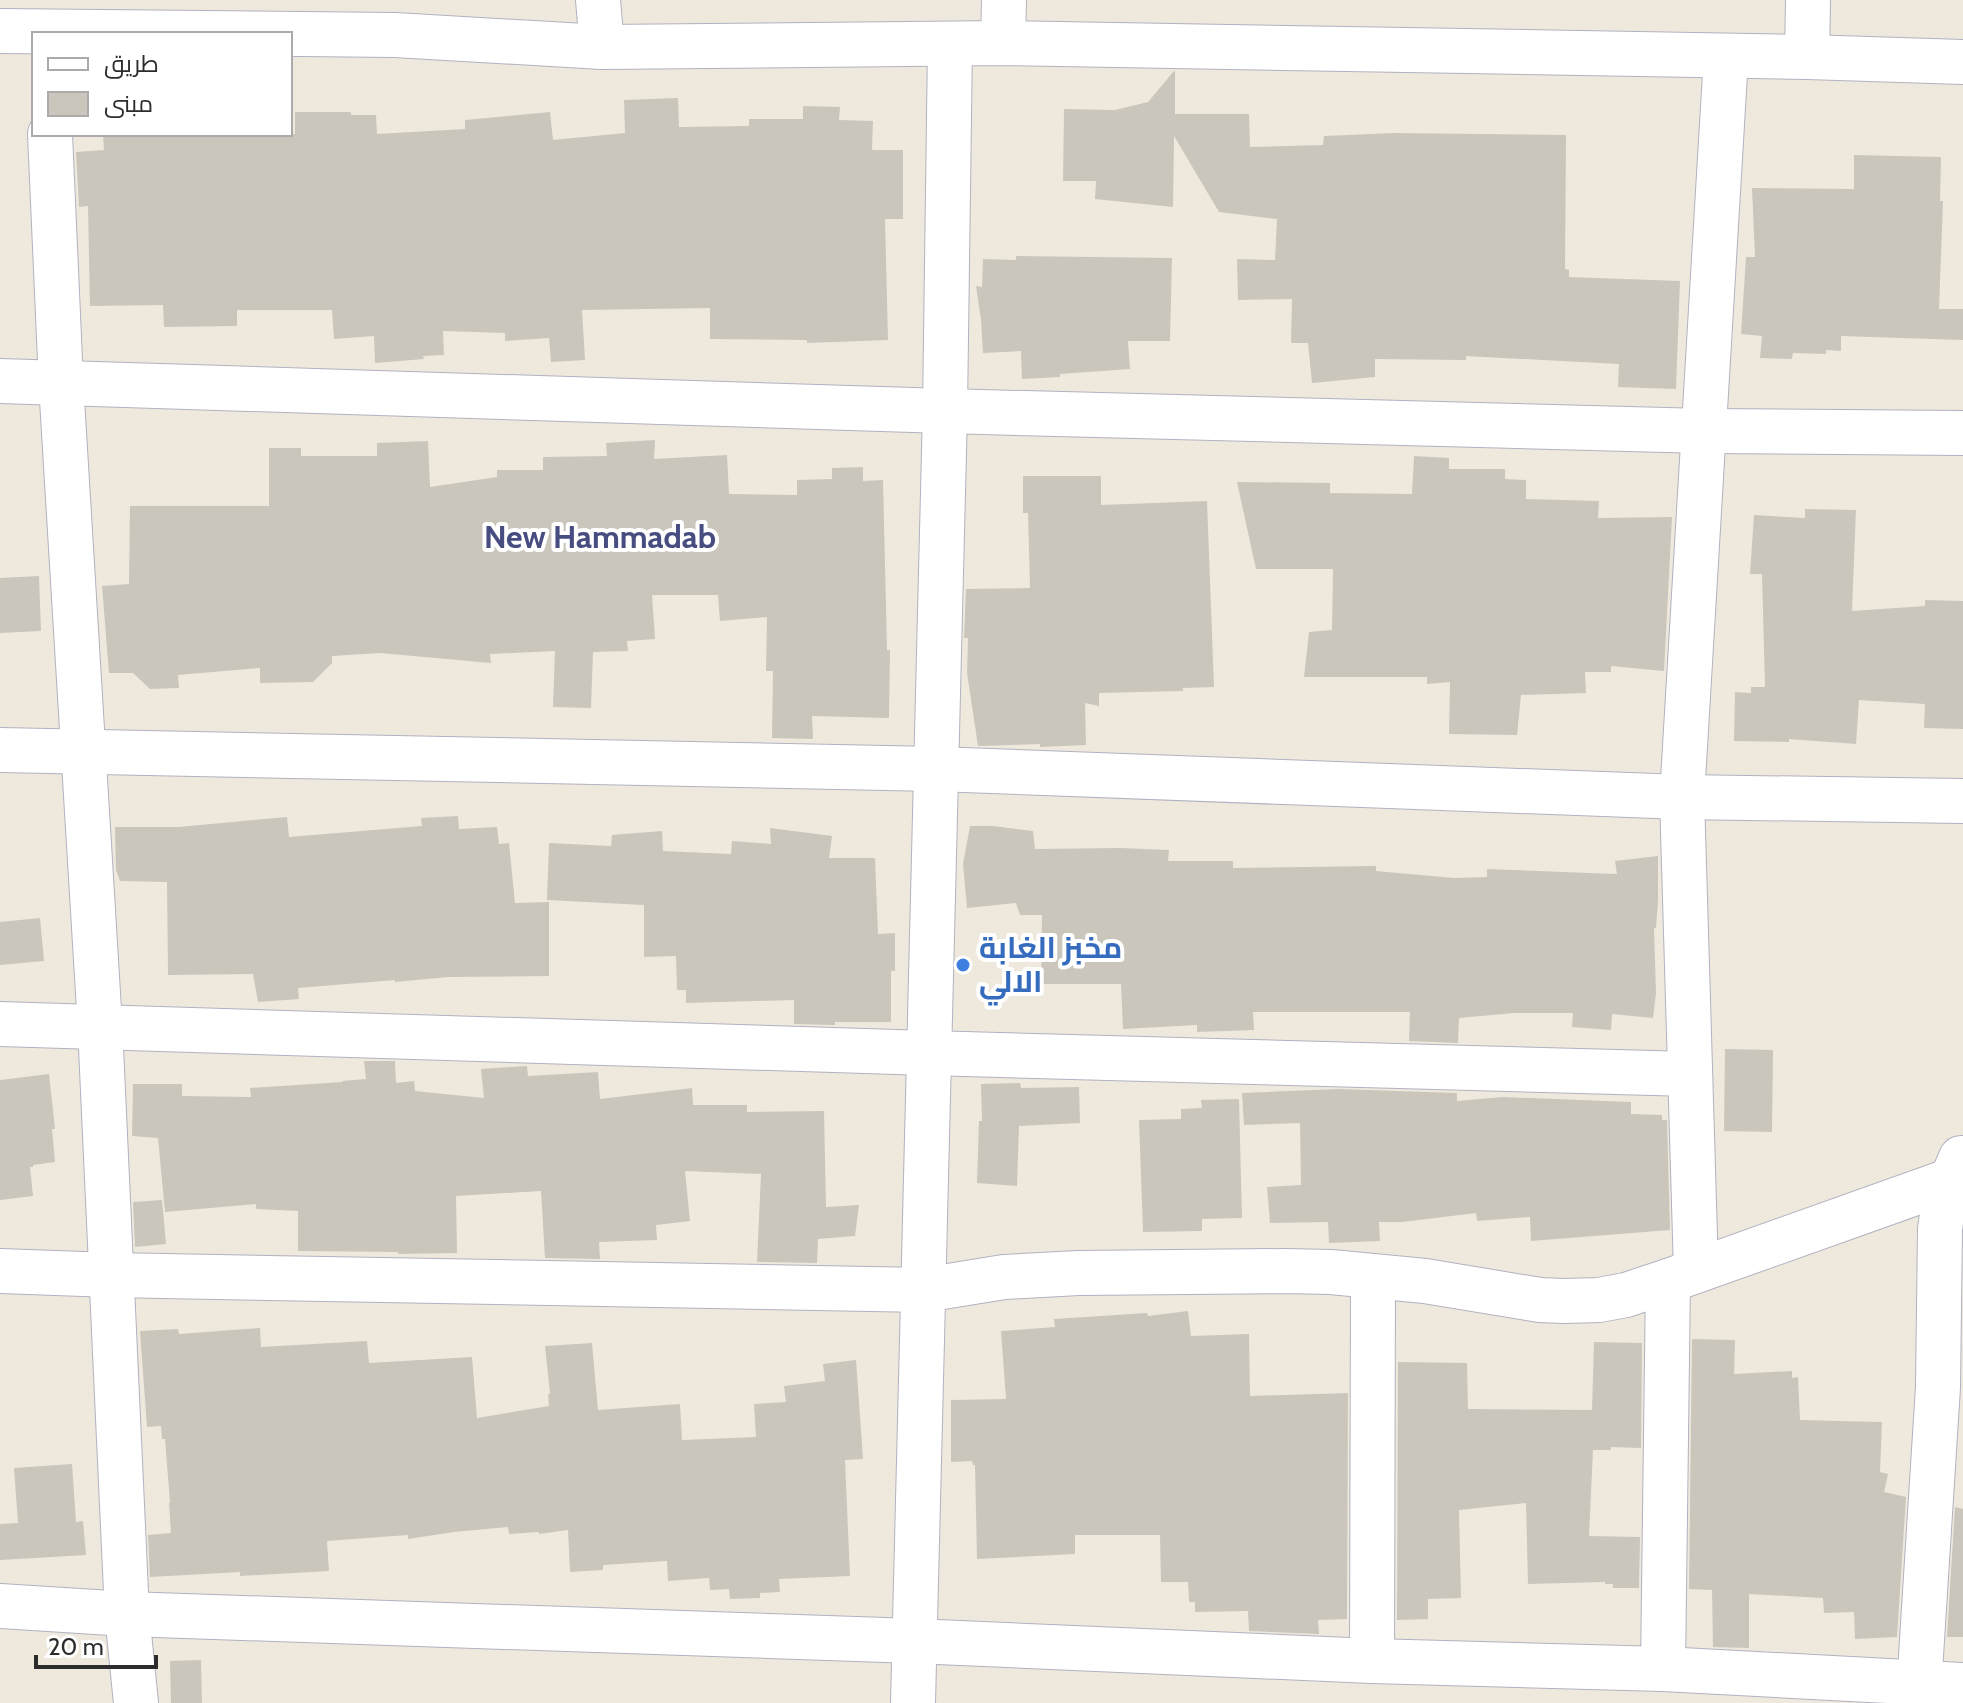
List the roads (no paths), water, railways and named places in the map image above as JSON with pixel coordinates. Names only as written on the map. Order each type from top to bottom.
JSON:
[{"type":"street","points":[[598,0],[602,47]]},
{"type":"street","points":[[1003,43],[1004,0]]},
{"type":"street","points":[[1807,57],[1808,0]]},
{"type":"street","points":[[0,31],[45,32],[395,18],[602,47],[1003,43],[1963,62]]},
{"type":"street","points":[[913,1703],[945,411],[950,44]]},
{"type":"street","points":[[1663,1669],[1690,1074],[1682,797],[1726,57]]},
{"type":"street","points":[[50,136],[61,383],[100,1026],[127,1614],[136,1703]]},
{"type":"street","points":[[0,381],[945,411],[1704,431],[1963,433]]},
{"type":"street","points":[[0,750],[936,769],[1682,797],[1963,801]]},
{"type":"street","points":[[0,1024],[1690,1074]]},
{"type":"street","points":[[0,1271],[924,1290],[1004,1277],[1078,1273],[1285,1271],[1425,1281],[1540,1300],[1599,1300],[1626,1295],[1682,1276],[1959,1170]]},
{"type":"street","points":[[1919,1692],[1938,1387],[1940,1229],[1945,1195],[1959,1170]]},
{"type":"street","points":[[1372,1661],[1373,1276]]},
{"type":"street","points":[[0,1606],[127,1614],[914,1641],[1372,1661],[1663,1669],[1919,1692],[1963,1685]]},
{"type":"place","name":"مخبز الغابة الالي","points":[[963,965]]},
{"type":"district","name":"New Hammadab","points":[[600,537]]}]
